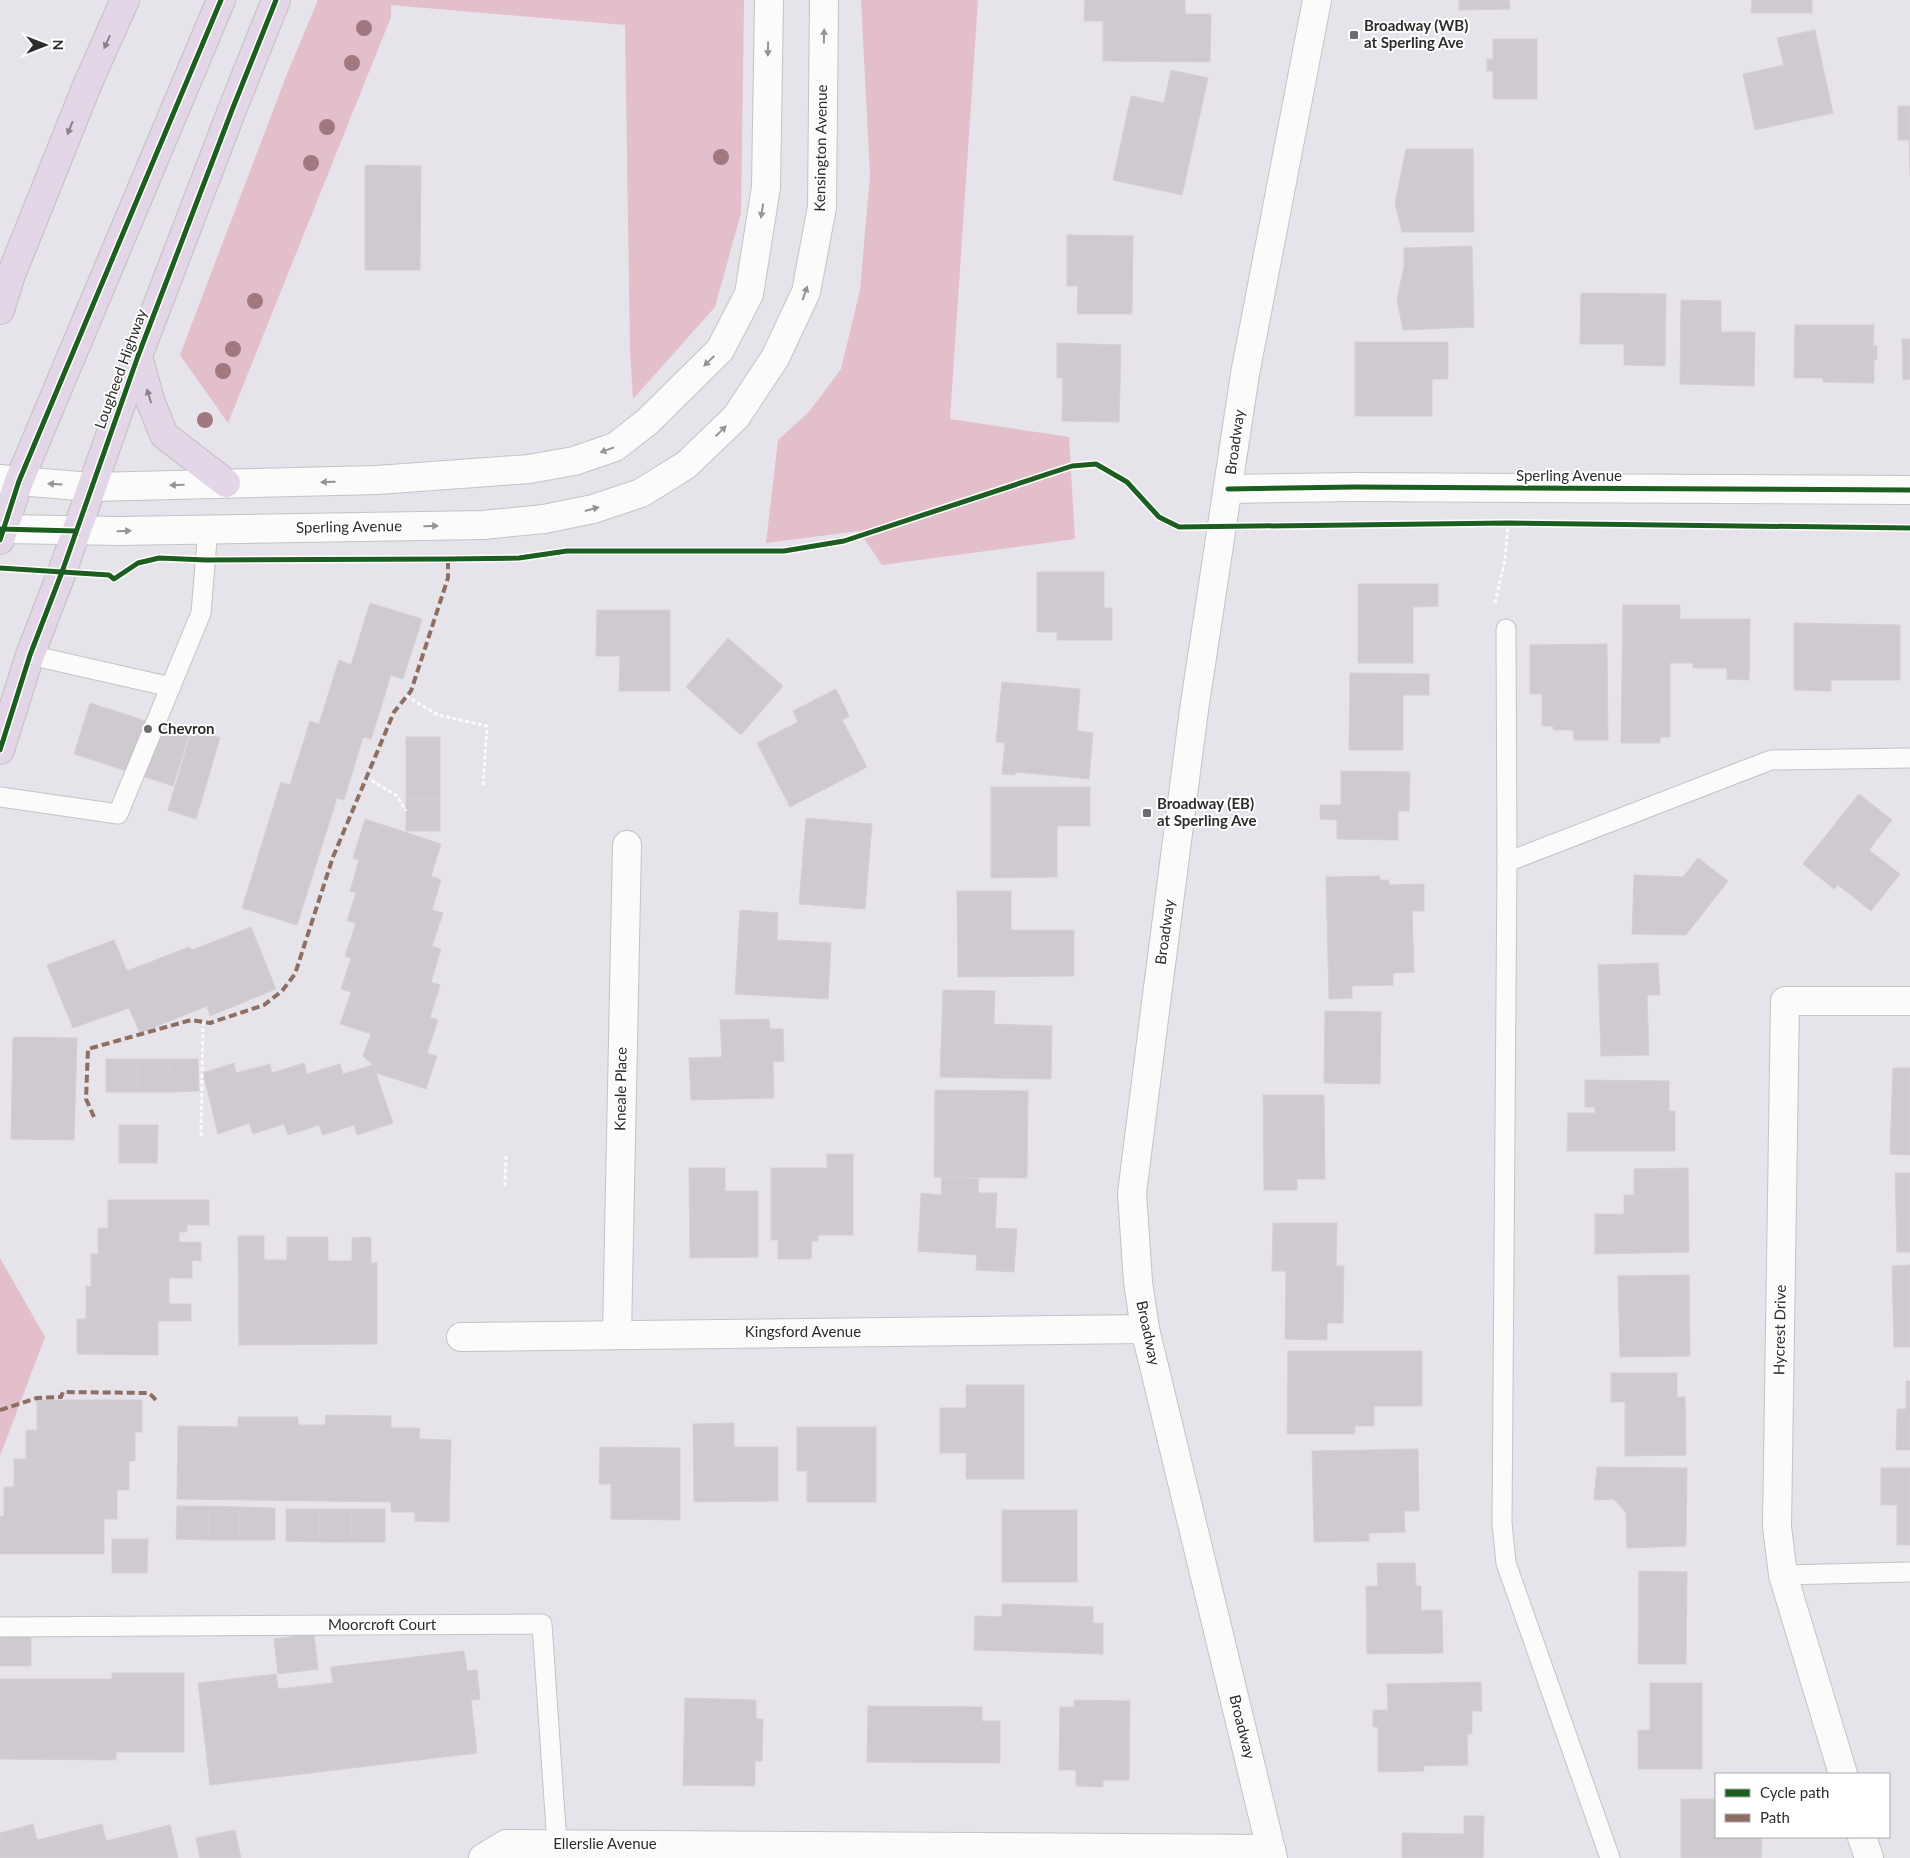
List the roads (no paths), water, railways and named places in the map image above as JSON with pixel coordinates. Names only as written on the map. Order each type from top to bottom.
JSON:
[{"type":"main road","points":[[0,310],[11,276],[88,83],[125,0]]},
{"type":"main road","points":[[1,533],[10,480],[220,0]]},
{"type":"main road","name":"Lougheed Highway","points":[[0,750],[30,655],[138,356],[276,0]]},
{"type":"main road","points":[[138,356],[150,400],[164,435],[226,483]]},
{"type":"street","points":[[10,480],[91,487],[377,480],[529,469],[574,462],[615,447],[646,422],[720,350],[749,294],[766,187],[769,0]]},
{"type":"street","name":"Kensington Avenue","points":[[686,465],[736,417],[775,358],[806,292],[822,207],[824,0]]},
{"type":"street","name":"Broadway","points":[[1272,1854],[1146,1329],[1138,1282],[1132,1193],[1193,720],[1245,374],[1317,0]]},
{"type":"street","name":"Sperling Avenue","points":[[1,533],[208,528],[483,525],[544,519],[593,509],[641,493],[686,465]]},
{"type":"street","name":"Sperling Avenue","points":[[1228,489],[1363,487],[1910,490]]},
{"type":"street","name":"Kneale Place","points":[[617,1334],[627,845]]},
{"type":"street","name":"Hycrest Drive","points":[[1843,1773],[1783,1575],[1778,1527],[1785,1001],[1910,1001]]},
{"type":"street","name":"Kingsford Avenue","points":[[461,1337],[1146,1329]]},
{"type":"street","points":[[1862,1838],[1869,1858]]},
{"type":"street","name":"Ellerslie Avenue","points":[[483,1858],[506,1844],[782,1852],[1272,1854]]},
{"type":"lane","points":[[0,797],[118,814],[201,614],[208,528]]},
{"type":"lane","points":[[1506,629],[1502,1523],[1506,1564],[1610,1858]]},
{"type":"lane","points":[[30,655],[170,687]]},
{"type":"lane","points":[[1506,862],[1771,760],[1910,758]]},
{"type":"lane","points":[[1783,1575],[1910,1572]]},
{"type":"lane","name":"Moorcroft Court","points":[[0,1627],[542,1624],[557,1844]]},
{"type":"place","name":"Broadway (WB) at Sperling Ave","points":[[1354,35]]},
{"type":"place","name":"Chevron","points":[[148,729]]},
{"type":"place","name":"Broadway (EB) at Sperling Ave","points":[[1147,813]]}]
